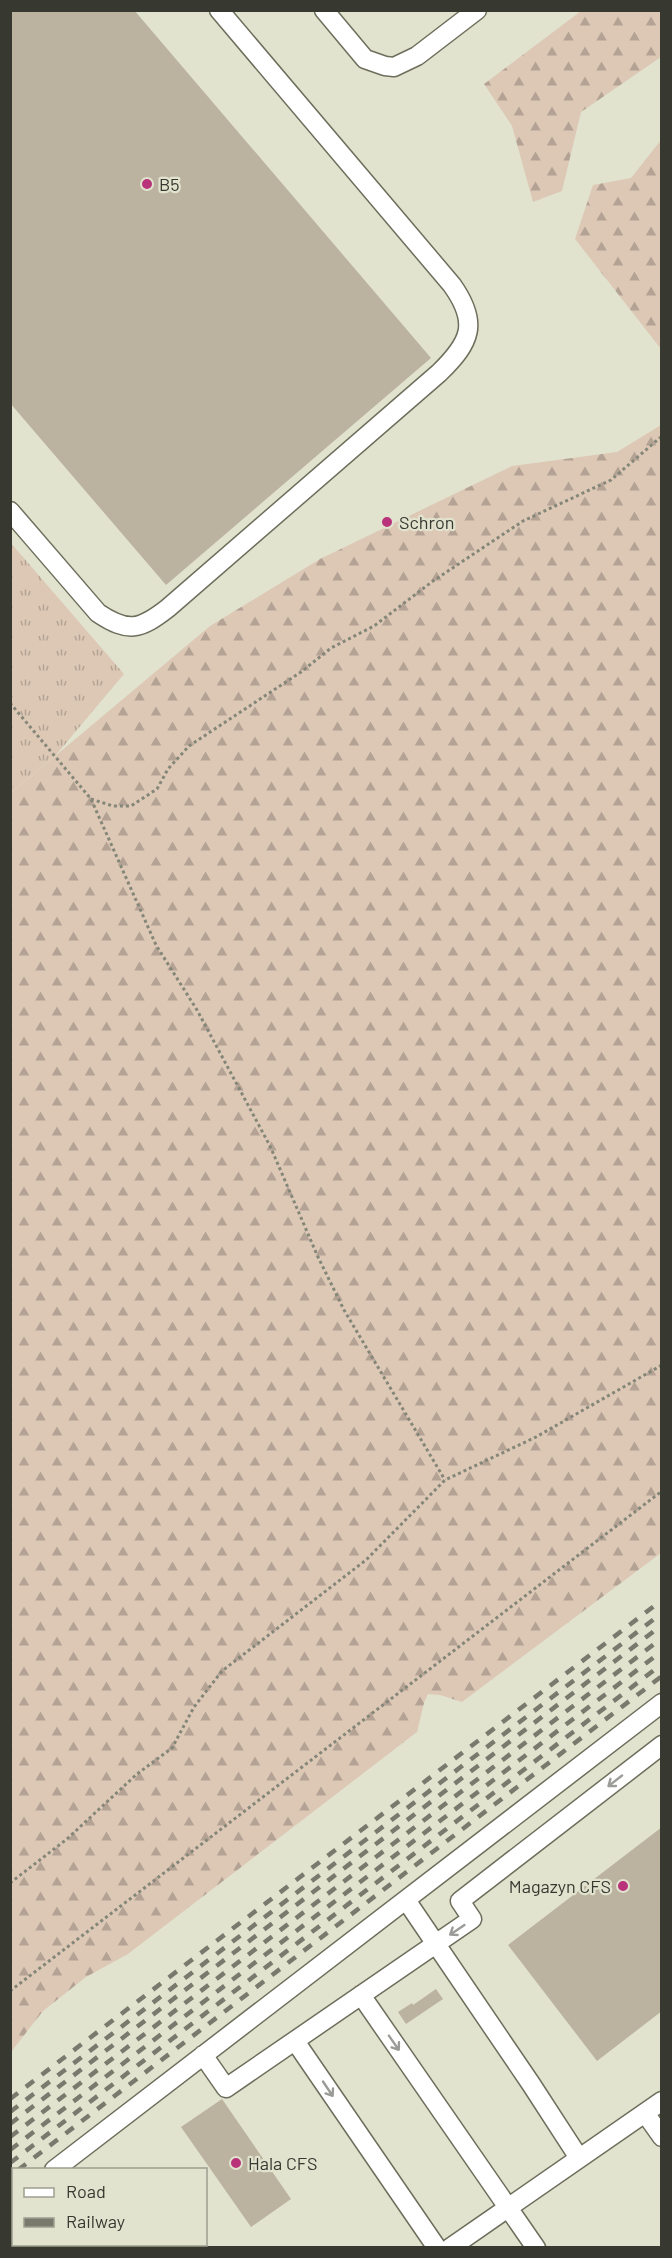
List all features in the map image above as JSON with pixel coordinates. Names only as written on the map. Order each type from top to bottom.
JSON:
[{"type":"lane","points":[[10,511],[98,613],[112,623],[125,627],[140,626],[155,619],[430,381],[457,356],[468,337],[468,318],[463,300],[452,285],[219,10]]},
{"type":"lane","points":[[324,10],[365,59],[394,67],[417,56],[477,10]]},
{"type":"lane","points":[[55,2168],[662,1703]]},
{"type":"lane","points":[[203,2055],[226,2088],[472,1919],[460,1901],[662,1745]]},
{"type":"lane","points":[[405,1900],[525,2074],[579,2158]]},
{"type":"lane","points":[[360,1995],[536,2247]]},
{"type":"lane","points":[[295,2040],[437,2247]]},
{"type":"lane","points":[[450,2247],[662,2101]]},
{"type":"lane","points":[[645,2113],[662,2137]]},
{"type":"path","points":[[91,799],[113,806],[131,806],[157,789],[168,769],[189,746],[301,672],[331,648],[374,626],[433,581],[523,521],[611,480],[662,436]]},
{"type":"path","points":[[10,703],[91,799],[156,945],[197,1010],[270,1146],[318,1257],[344,1310],[445,1480]]},
{"type":"path","points":[[10,1883],[67,1839],[137,1774],[172,1748],[194,1707],[222,1671],[366,1560],[445,1480],[536,1437],[662,1365]]},
{"type":"path","points":[[10,1991],[662,1491]]},
{"type":"green space","points":[[581,11],[661,11],[661,57],[581,112],[562,191],[533,202],[512,126],[484,84]]},
{"type":"green space","points":[[661,140],[661,349],[575,239],[593,185],[631,178]]},
{"type":"green space","points":[[661,425],[661,1553],[462,1702],[428,1694],[417,1732],[128,1954],[86,1977],[43,2011],[11,2052],[11,793],[210,626],[320,559],[512,466],[617,452]]},
{"type":"green space","points":[[10,542],[124,674],[56,755],[11,793]]},
{"type":"building","name":"B5","points":[[10,10],[134,10],[431,358],[166,585],[10,403]]},
{"type":"building","name":"Magazyn CFS","points":[[662,1827],[662,2011],[597,2061],[508,1945]]},
{"type":"building","points":[[436,1989],[443,1999],[406,2024],[398,2012]]},
{"type":"building","name":"Hala CFS","points":[[222,2099],[291,2199],[251,2227],[181,2127]]},
{"type":"railway","points":[[10,2099],[662,1600]]},
{"type":"railway","points":[[10,2112],[662,1613]]},
{"type":"railway","points":[[10,2124],[662,1625]]},
{"type":"railway","points":[[10,2137],[662,1638]]},
{"type":"railway","points":[[10,2150],[662,1651]]},
{"type":"railway","points":[[10,2163],[662,1664]]},
{"type":"railway","points":[[21,2168],[662,1676]]},
{"type":"place","name":"B5","points":[[147,184]]},
{"type":"place","name":"Schron","points":[[387,522]]},
{"type":"place","name":"Magazyn CFS","points":[[623,1886]]},
{"type":"place","name":"Hala CFS","points":[[236,2163]]}]
